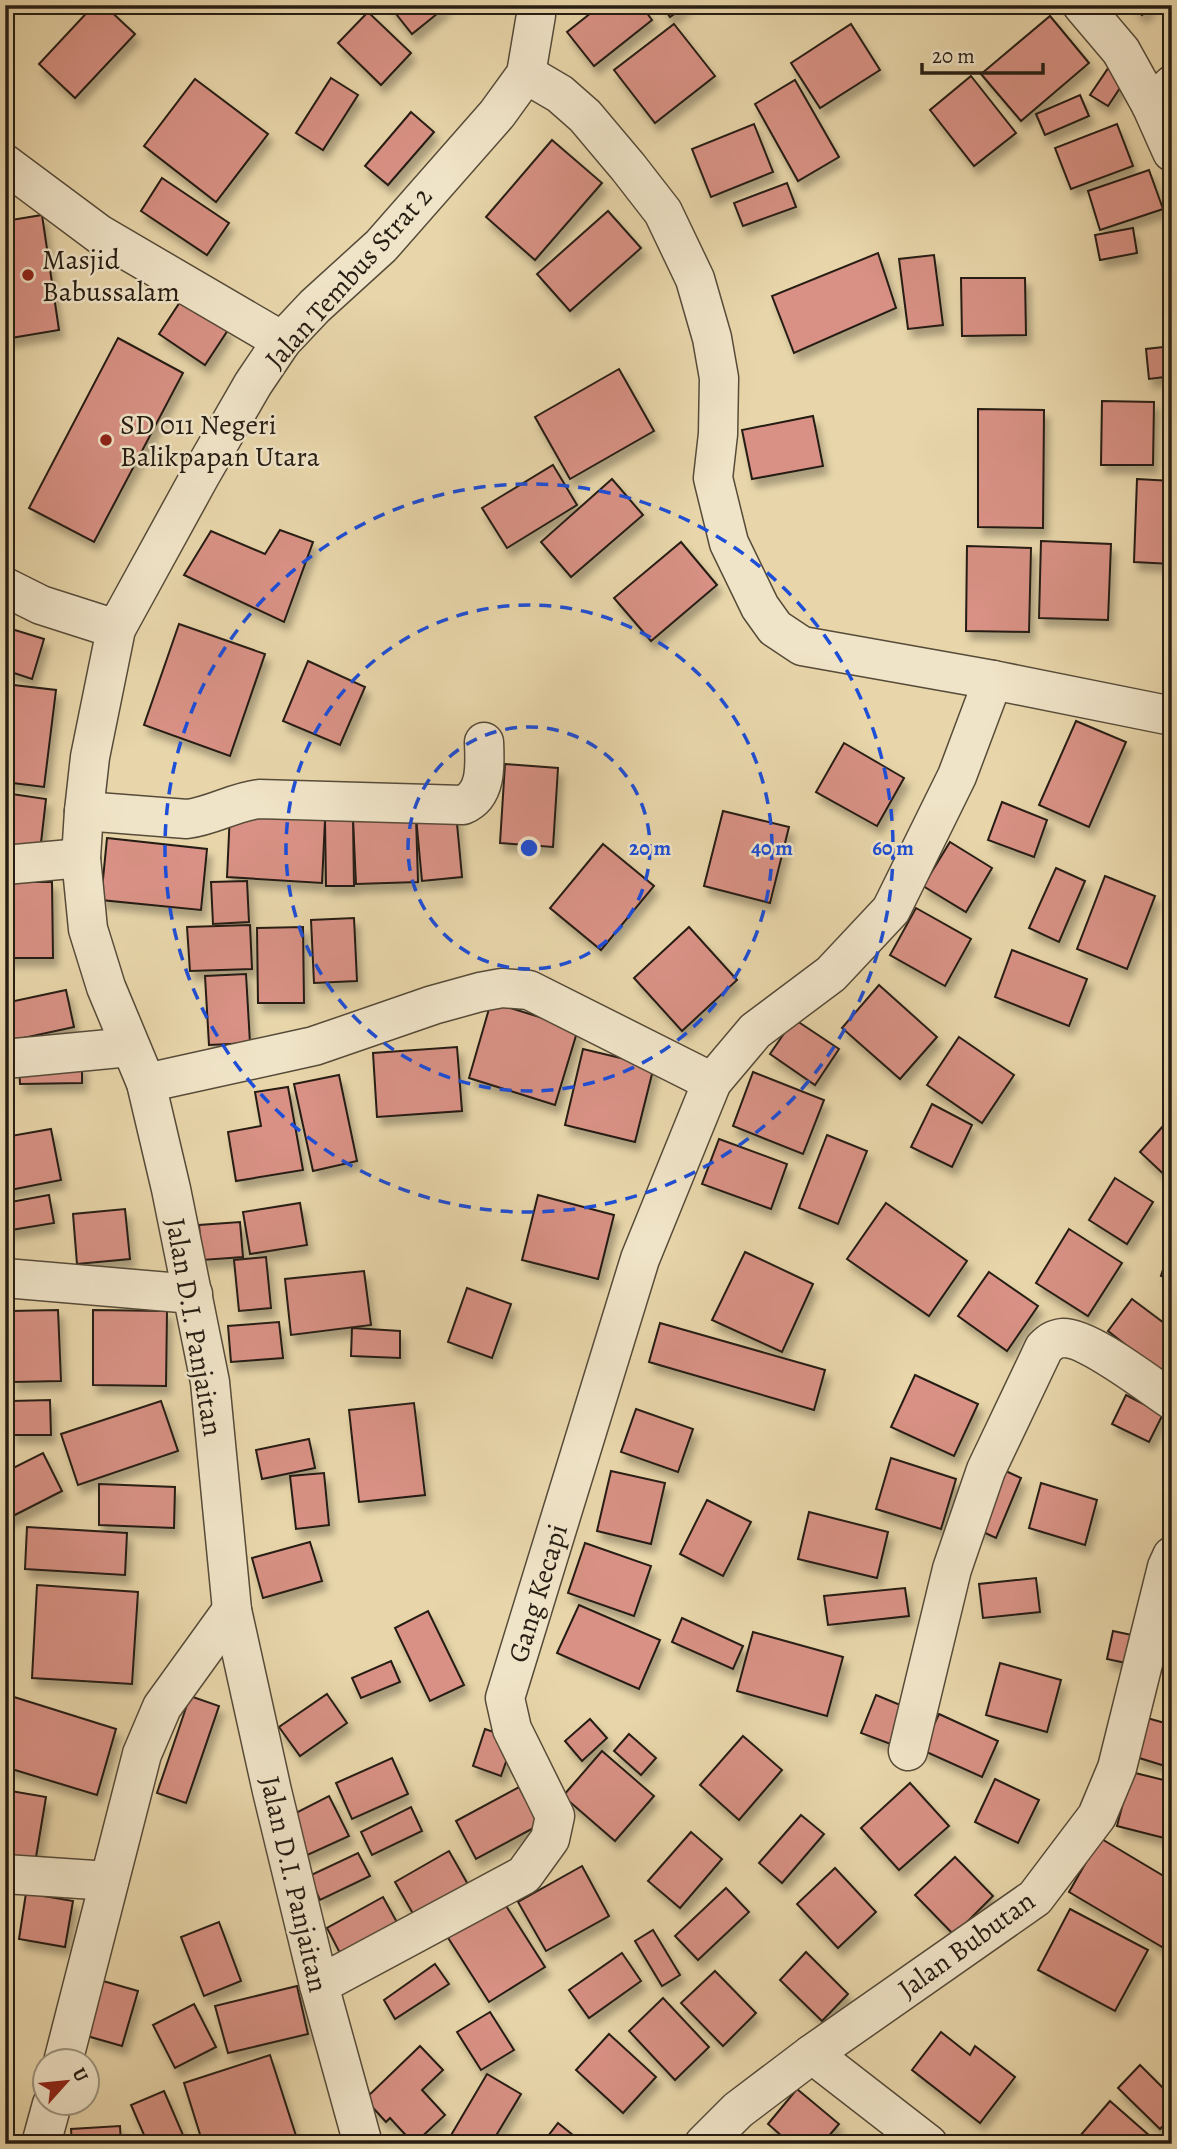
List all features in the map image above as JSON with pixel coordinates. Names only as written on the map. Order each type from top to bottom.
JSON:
[{"type":"street","name":"Jalan Tembus Strat 2","points":[[116,629],[253,384],[282,341],[315,306],[381,246],[497,114],[526,74],[537,15],[536,5]]},
{"type":"street","points":[[1082,5],[1161,95],[1172,152]]},
{"type":"street","points":[[526,74],[559,94],[585,116],[628,167],[663,212],[695,279],[712,338],[719,378],[718,434],[713,478],[729,543],[760,607],[775,628],[802,646],[1172,716]]},
{"type":"street","points":[[5,164],[99,234],[282,341]]},
{"type":"street","points":[[5,587],[41,605],[116,629]]},
{"type":"street","name":"Jalan D.I. Panjaitan","points":[[116,629],[90,757],[81,858],[84,900],[95,957],[146,1083],[210,1382],[232,1610],[319,1985],[363,2144]]},
{"type":"street","name":"Gang Kecapi","points":[[319,1985],[524,1875],[550,1839],[555,1816],[512,1729],[505,1698],[640,1259],[712,1082],[755,1031],[831,974],[891,910],[957,776],[993,680]]},
{"type":"street","points":[[84,811],[187,819],[201,817],[241,801],[259,799],[463,805],[476,798],[480,789],[485,761],[484,742]]},
{"type":"street","points":[[5,865],[81,858]]},
{"type":"street","points":[[146,1083],[314,1046],[433,1005],[502,988],[529,990],[712,1082]]},
{"type":"street","points":[[5,1059],[130,1047]]},
{"type":"street","points":[[5,1278],[192,1294]]},
{"type":"street","points":[[908,1751],[952,1569],[986,1470],[1044,1348],[1053,1340],[1065,1338],[1084,1342],[1172,1400]]},
{"type":"street","name":"Jalan Bubutan","points":[[704,2144],[738,2110],[812,2054],[1035,1898],[1097,1816],[1117,1768],[1172,1556]]},
{"type":"street","points":[[67,2048],[142,1754],[163,1707],[232,1610]]},
{"type":"street","points":[[5,1874],[109,1881]]},
{"type":"street","points":[[812,2054],[928,2144]]},
{"type":"street","points":[[41,2144],[48,2118]]},
{"type":"building","points":[[94,5],[104,5],[135,34],[75,98],[39,64]]},
{"type":"building","points":[[389,5],[448,5],[412,34]]},
{"type":"building","points":[[601,5],[641,5],[652,20],[594,66],[567,32]]},
{"type":"building","points":[[662,5],[687,5],[670,17]]},
{"type":"building","points":[[1132,5],[1152,5],[1142,15]]},
{"type":"building","points":[[368,12],[411,53],[381,85],[338,43]]},
{"type":"building","points":[[1050,16],[1089,63],[1021,121],[981,74]]},
{"type":"building","points":[[674,24],[715,76],[655,123],[614,70]]},
{"type":"building","points":[[851,24],[880,70],[820,108],[791,63]]},
{"type":"building","points":[[1113,61],[1130,73],[1108,106],[1090,95]]},
{"type":"building","points":[[971,76],[1016,133],[974,166],[930,110]]},
{"type":"building","points":[[331,78],[358,95],[323,150],[296,133]]},
{"type":"building","points":[[195,79],[268,134],[216,202],[144,146]]},
{"type":"building","points":[[795,80],[839,157],[798,181],[755,104]]},
{"type":"building","points":[[1080,95],[1089,116],[1045,135],[1036,114]]},
{"type":"building","points":[[411,112],[434,132],[388,185],[365,166]]},
{"type":"building","points":[[754,124],[773,172],[711,197],[692,149]]},
{"type":"building","points":[[1117,124],[1133,166],[1071,189],[1055,148]]},
{"type":"building","points":[[552,140],[602,183],[535,260],[486,217]]},
{"type":"building","points":[[1149,170],[1163,209],[1100,230],[1088,191]]},
{"type":"building","points":[[162,178],[229,223],[207,255],[141,211]]},
{"type":"building","points":[[787,183],[796,207],[743,226],[734,203]]},
{"type":"building","points":[[608,211],[641,248],[570,311],[537,274]]},
{"type":"building","name":"Masjid Babussalam","points":[[42,215],[59,330],[5,339],[5,221]]},
{"type":"building","points":[[1133,228],[1137,253],[1100,260],[1095,235]]},
{"type":"building","points":[[878,253],[896,308],[794,353],[772,296]]},
{"type":"building","points":[[934,255],[943,325],[908,329],[899,259]]},
{"type":"building","points":[[961,278],[1025,278],[1026,335],[962,336]]},
{"type":"building","points":[[182,299],[228,330],[205,365],[159,334]]},
{"type":"building","name":"SD 011 Negeri Balikpapan Utara","points":[[118,338],[183,373],[94,542],[29,508]]},
{"type":"building","points":[[1172,346],[1172,376],[1149,379],[1146,349]]},
{"type":"building","points":[[619,369],[654,431],[570,479],[535,417]]},
{"type":"building","points":[[1102,401],[1154,402],[1153,465],[1101,465]]},
{"type":"building","points":[[978,409],[1044,410],[1043,528],[978,527]]},
{"type":"building","points":[[813,416],[823,466],[752,479],[742,430]]},
{"type":"building","points":[[553,465],[577,505],[507,548],[482,508]]},
{"type":"building","points":[[612,479],[643,515],[571,577],[541,542]]},
{"type":"building","points":[[1137,479],[1172,481],[1172,564],[1134,562]]},
{"type":"building","points":[[280,530],[313,542],[284,622],[184,575],[211,531],[265,554]]},
{"type":"building","points":[[1041,541],[1111,544],[1108,620],[1039,618]]},
{"type":"building","points":[[681,542],[717,585],[651,641],[614,598]]},
{"type":"building","points":[[967,546],[1031,548],[1029,632],[966,631]]},
{"type":"building","points":[[179,624],[265,654],[230,756],[144,725]]},
{"type":"building","points":[[5,627],[44,639],[32,679],[5,670]]},
{"type":"building","points":[[308,661],[365,687],[340,745],[283,721]]},
{"type":"building","points":[[5,684],[56,690],[44,787],[5,782]]},
{"type":"building","points":[[1076,721],[1126,742],[1089,827],[1039,805]]},
{"type":"building","points":[[844,743],[904,778],[877,826],[816,792]]},
{"type":"building","points":[[505,764],[558,768],[553,847],[500,843]]},
{"type":"building","points":[[5,793],[46,799],[40,851],[5,846]]},
{"type":"building","points":[[1002,802],[1047,820],[1034,857],[988,840]]},
{"type":"building","points":[[723,811],[789,827],[770,903],[704,886]]},
{"type":"building","points":[[230,813],[325,820],[322,883],[227,877]]},
{"type":"building","points":[[456,813],[462,877],[422,881],[416,817]]},
{"type":"building","points":[[416,817],[418,882],[356,884],[353,820]]},
{"type":"building","points":[[325,820],[353,820],[354,886],[326,886]]},
{"type":"building","points":[[107,838],[207,849],[201,910],[101,900]]},
{"type":"building","points":[[950,842],[992,868],[966,912],[923,886]]},
{"type":"building","points":[[603,844],[654,886],[601,950],[550,908]]},
{"type":"building","points":[[1056,868],[1085,881],[1059,942],[1029,928]]},
{"type":"building","points":[[1105,876],[1155,896],[1127,969],[1077,949]]},
{"type":"building","points":[[247,881],[249,922],[213,924],[211,882]]},
{"type":"building","points":[[5,882],[52,882],[53,958],[5,958]]},
{"type":"building","points":[[916,908],[971,939],[945,986],[890,955]]},
{"type":"building","points":[[354,918],[357,981],[314,983],[311,920]]},
{"type":"building","points":[[250,925],[252,969],[190,971],[187,927]]},
{"type":"building","points":[[303,927],[304,1003],[258,1003],[257,928]]},
{"type":"building","points":[[689,927],[737,980],[682,1031],[634,978]]},
{"type":"building","points":[[1012,950],[1087,979],[1069,1026],[995,997]]},
{"type":"building","points":[[246,974],[250,1043],[209,1045],[205,976]]},
{"type":"building","points":[[879,985],[937,1037],[900,1079],[842,1028]]},
{"type":"building","points":[[66,990],[74,1027],[5,1042],[5,1003]]},
{"type":"building","points":[[491,1002],[578,1029],[555,1105],[469,1078]]},
{"type":"building","points":[[794,1019],[839,1049],[815,1085],[770,1054]]},
{"type":"building","points":[[959,1037],[1014,1075],[982,1123],[927,1085]]},
{"type":"building","points":[[457,1047],[462,1111],[377,1117],[373,1053]]},
{"type":"building","points":[[583,1049],[654,1066],[635,1142],[565,1125]]},
{"type":"building","points":[[19,1064],[82,1064],[82,1083],[20,1084]]},
{"type":"building","points":[[753,1072],[824,1100],[803,1154],[733,1126]]},
{"type":"building","points":[[339,1075],[357,1161],[313,1171],[294,1084]]},
{"type":"building","points":[[288,1087],[303,1170],[236,1181],[228,1132],[261,1126],[255,1092]]},
{"type":"building","points":[[932,1104],[972,1125],[952,1167],[911,1147]]},
{"type":"building","points":[[1172,1116],[1172,1181],[1171,1181],[1140,1152]]},
{"type":"building","points":[[51,1129],[61,1180],[5,1191],[5,1137]]},
{"type":"building","points":[[827,1135],[867,1151],[838,1224],[799,1208]]},
{"type":"building","points":[[719,1139],[787,1164],[771,1209],[702,1184]]},
{"type":"building","points":[[1115,1178],[1153,1202],[1127,1244],[1089,1220]]},
{"type":"building","points":[[49,1195],[54,1223],[5,1231],[5,1203]]},
{"type":"building","points":[[538,1195],[614,1215],[598,1279],[522,1260]]},
{"type":"building","points":[[300,1203],[307,1245],[250,1254],[243,1212]]},
{"type":"building","points":[[886,1203],[967,1261],[929,1316],[847,1259]]},
{"type":"building","points":[[125,1209],[130,1259],[77,1264],[73,1214]]},
{"type":"building","points":[[240,1222],[243,1257],[202,1260],[199,1225]]},
{"type":"building","points":[[1069,1229],[1122,1263],[1088,1316],[1036,1283]]},
{"type":"building","points":[[1172,1244],[1172,1280],[1161,1276]]},
{"type":"building","points":[[745,1252],[813,1284],[782,1352],[712,1320]]},
{"type":"building","points":[[266,1257],[271,1308],[239,1311],[234,1260]]},
{"type":"building","points":[[364,1271],[371,1325],[291,1335],[285,1279]]},
{"type":"building","points":[[989,1272],[1038,1306],[1007,1351],[958,1316]]},
{"type":"building","points":[[467,1288],[511,1304],[492,1358],[448,1342]]},
{"type":"building","points":[[1132,1299],[1172,1329],[1172,1360],[1162,1373],[1108,1331]]},
{"type":"building","points":[[58,1310],[61,1381],[13,1382],[11,1311]]},
{"type":"building","points":[[93,1310],[167,1311],[166,1386],[93,1385]]},
{"type":"building","points":[[279,1322],[283,1358],[231,1362],[228,1326]]},
{"type":"building","points":[[660,1323],[825,1370],[814,1410],[649,1362]]},
{"type":"building","points":[[352,1328],[400,1331],[400,1358],[351,1356]]},
{"type":"building","points":[[915,1375],[978,1404],[954,1456],[891,1427]]},
{"type":"building","points":[[1126,1395],[1163,1414],[1149,1442],[1112,1424]]},
{"type":"building","points":[[50,1400],[51,1435],[12,1435],[12,1401]]},
{"type":"building","points":[[161,1401],[178,1451],[78,1485],[61,1434]]},
{"type":"building","points":[[414,1403],[425,1495],[359,1502],[349,1410]]},
{"type":"building","points":[[636,1409],[693,1429],[678,1472],[621,1452]]},
{"type":"building","points":[[309,1439],[315,1468],[262,1479],[256,1450]]},
{"type":"building","points":[[43,1453],[62,1491],[5,1520],[5,1472]]},
{"type":"building","points":[[891,1458],[956,1479],[941,1529],[876,1509]]},
{"type":"building","points":[[997,1467],[1021,1478],[996,1538],[972,1527]]},
{"type":"building","points":[[611,1471],[665,1483],[651,1544],[597,1531]]},
{"type":"building","points":[[324,1473],[329,1525],[296,1529],[290,1476]]},
{"type":"building","points":[[1041,1483],[1097,1500],[1085,1545],[1029,1528]]},
{"type":"building","points":[[99,1484],[175,1487],[174,1528],[99,1525]]},
{"type":"building","points":[[707,1500],[751,1522],[723,1576],[680,1554]]},
{"type":"building","points":[[809,1512],[888,1532],[877,1578],[798,1559]]},
{"type":"building","points":[[27,1527],[127,1533],[125,1575],[25,1569]]},
{"type":"building","points":[[310,1542],[322,1581],[263,1598],[252,1558]]},
{"type":"building","points":[[585,1543],[651,1566],[634,1616],[568,1593]]},
{"type":"building","points":[[1036,1578],[1040,1612],[983,1618],[979,1584]]},
{"type":"building","points":[[37,1585],[138,1592],[132,1684],[32,1678]]},
{"type":"building","points":[[905,1588],[909,1616],[828,1625],[824,1596]]},
{"type":"building","points":[[579,1605],[660,1640],[639,1689],[557,1653]]},
{"type":"building","points":[[428,1611],[464,1685],[430,1701],[395,1628]]},
{"type":"building","points":[[682,1618],[743,1646],[733,1669],[672,1642]]},
{"type":"building","points":[[1113,1631],[1146,1638],[1140,1666],[1107,1659]]},
{"type":"building","points":[[753,1632],[843,1657],[827,1716],[737,1691]]},
{"type":"building","points":[[391,1661],[400,1682],[361,1698],[352,1678]]},
{"type":"building","points":[[1000,1663],[1061,1680],[1047,1732],[986,1715]]},
{"type":"building","points":[[327,1694],[347,1723],[300,1756],[279,1727]]},
{"type":"building","points":[[876,1695],[910,1709],[896,1746],[861,1733]]},
{"type":"building","points":[[190,1696],[219,1706],[186,1803],[157,1793]]},
{"type":"building","points":[[14,1697],[116,1729],[97,1795],[5,1767],[5,1728]]},
{"type":"building","points":[[939,1714],[998,1741],[982,1777],[922,1750]]},
{"type":"building","points":[[1147,1718],[1172,1725],[1172,1740],[1165,1766],[1136,1757]]},
{"type":"building","points":[[590,1719],[607,1738],[582,1761],[565,1741]]},
{"type":"building","points":[[485,1729],[514,1739],[501,1776],[473,1766]]},
{"type":"building","points":[[629,1734],[656,1758],[641,1775],[614,1751]]},
{"type":"building","points":[[743,1736],[782,1770],[739,1820],[700,1785]]},
{"type":"building","points":[[602,1751],[654,1796],[615,1841],[563,1796]]},
{"type":"building","points":[[392,1758],[408,1794],[352,1819],[336,1783]]},
{"type":"building","points":[[1131,1772],[1172,1782],[1172,1840],[1117,1826]]},
{"type":"building","points":[[995,1779],[1039,1800],[1018,1843],[975,1822]]},
{"type":"building","points":[[910,1783],[949,1826],[899,1870],[861,1828]]},
{"type":"building","points":[[519,1787],[539,1825],[476,1859],[456,1821]]},
{"type":"building","points":[[5,1790],[46,1797],[35,1863],[5,1858]]},
{"type":"building","points":[[329,1796],[349,1836],[303,1857],[284,1819]]},
{"type":"building","points":[[411,1807],[422,1831],[372,1855],[361,1832]]},
{"type":"building","points":[[801,1815],[824,1834],[782,1883],[759,1863]]},
{"type":"building","points":[[691,1832],[722,1859],[680,1908],[648,1881]]},
{"type":"building","points":[[1100,1838],[1172,1881],[1172,1931],[1162,1947],[1069,1892]]},
{"type":"building","points":[[449,1851],[470,1888],[416,1919],[395,1882]]},
{"type":"building","points":[[358,1853],[370,1876],[320,1900],[309,1876]]},
{"type":"building","points":[[955,1857],[993,1896],[954,1935],[915,1895]]},
{"type":"building","points":[[582,1866],[609,1916],[546,1951],[518,1902]]},
{"type":"building","points":[[835,1868],[876,1912],[838,1948],[797,1904]]},
{"type":"building","points":[[726,1888],[749,1912],[698,1960],[675,1936]]},
{"type":"building","points":[[26,1893],[73,1901],[65,1947],[19,1939]]},
{"type":"building","points":[[383,1897],[399,1926],[342,1957],[327,1928]]},
{"type":"building","points":[[501,1898],[545,1967],[489,2002],[445,1933]]},
{"type":"building","points":[[1070,1909],[1148,1950],[1115,2011],[1038,1970]]},
{"type":"building","points":[[219,1922],[241,1981],[204,1996],[181,1937]]},
{"type":"building","points":[[653,1930],[680,1975],[662,1986],[635,1941]]},
{"type":"building","points":[[806,1952],[848,1994],[822,2021],[780,1980]]},
{"type":"building","points":[[622,1953],[641,1981],[589,2018],[569,1990]]},
{"type":"building","points":[[435,1964],[449,1984],[395,2019],[384,2000]]},
{"type":"building","points":[[715,1971],[756,2013],[723,2046],[681,2003]]},
{"type":"building","points":[[103,1981],[138,1991],[122,2046],[87,2036]]},
{"type":"building","points":[[297,1986],[308,2034],[228,2053],[215,2006]]},
{"type":"building","points":[[663,1998],[709,2047],[675,2080],[629,2031]]},
{"type":"building","points":[[194,2004],[216,2047],[175,2068],[153,2025]]},
{"type":"building","points":[[490,2012],[514,2050],[481,2070],[457,2032]]},
{"type":"building","points":[[941,2032],[970,2055],[975,2046],[1015,2077],[980,2123],[912,2070]]},
{"type":"building","points":[[609,2034],[656,2077],[623,2113],[576,2070]]},
{"type":"building","points":[[420,2046],[443,2070],[422,2090],[445,2115],[414,2144],[390,2118],[386,2122],[365,2099]]},
{"type":"building","points":[[270,2055],[298,2142],[203,2144],[184,2083]]},
{"type":"building","points":[[1140,2065],[1172,2097],[1172,2117],[1160,2129],[1118,2088]]},
{"type":"building","points":[[487,2074],[521,2094],[491,2144],[462,2144],[450,2137]]},
{"type":"building","points":[[797,2089],[839,2124],[822,2144],[791,2144],[768,2124]]},
{"type":"building","points":[[164,2091],[183,2135],[164,2144],[148,2144],[131,2105]]},
{"type":"building","points":[[1110,2101],[1151,2137],[1146,2144],[1073,2144]]},
{"type":"building","points":[[558,2123],[584,2144],[542,2144]]},
{"type":"building","points":[[120,2126],[121,2144],[72,2144],[71,2129]]},
{"type":"place","name":"Masjid Babussalam","points":[[28,275]]},
{"type":"place","name":"SD 011 Negeri Balikpapan Utara","points":[[106,440]]}]
